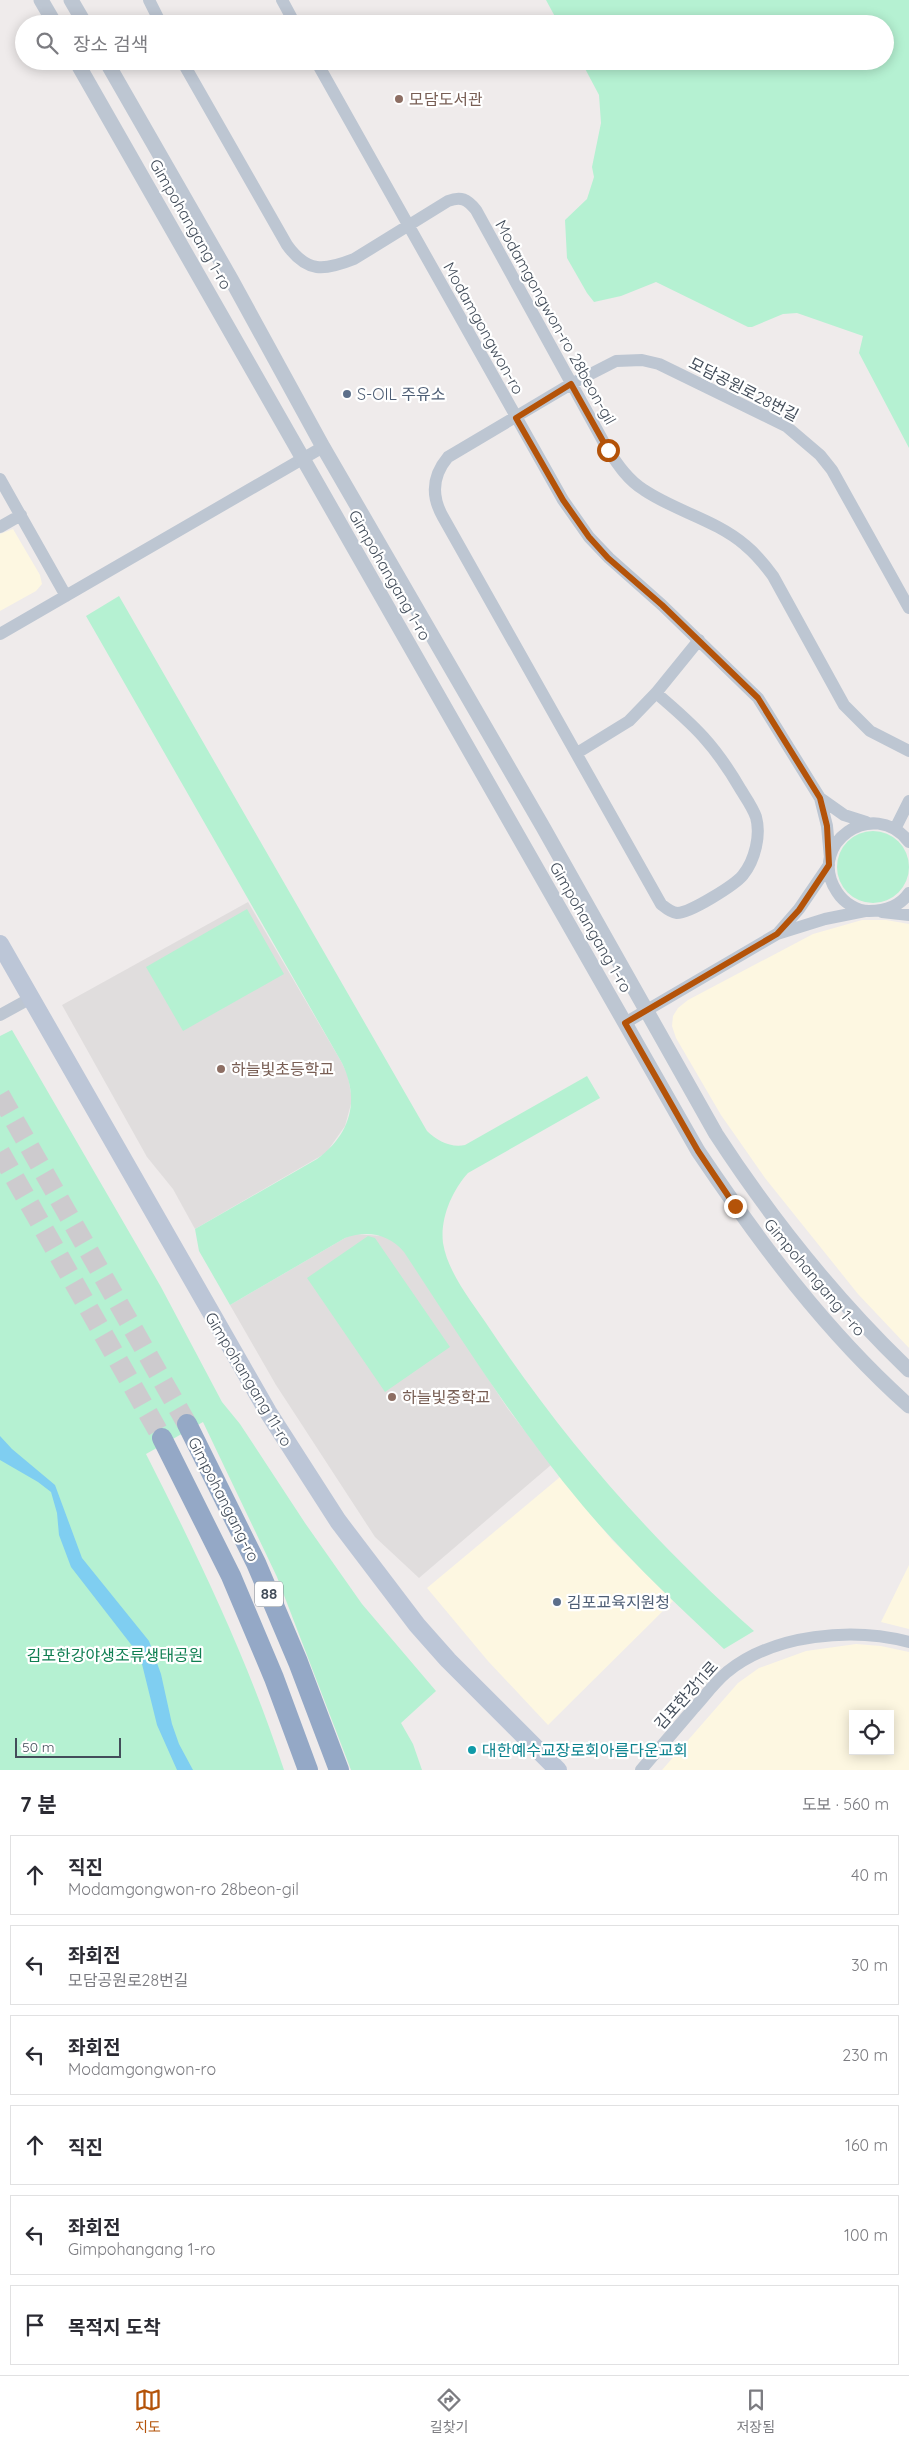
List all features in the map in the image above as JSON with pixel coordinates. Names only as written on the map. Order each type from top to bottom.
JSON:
[{"type":"highway","name":"Gimpohangang-ro","points":[[187,1424],[256,1563],[298,1662],[339,1770]]},
{"type":"highway","name":"Gimpohangang-ro","points":[[162,1438],[231,1576],[274,1678],[308,1770]]},
{"type":"main road","name":"Gimpohangang 11-ro","points":[[0,944],[28,1000],[264,1416],[331,1520],[367,1570],[440,1661],[549,1770]]},
{"type":"main road","name":"Gimpohangang 11-ro","points":[[0,958],[28,1000],[263,1404],[338,1521],[382,1580],[448,1660],[558,1770]]},
{"type":"street","points":[[41,0],[50,15]]},
{"type":"street","points":[[71,0],[80,15]]},
{"type":"street","points":[[149,0],[156,15]]},
{"type":"street","points":[[282,0],[290,15]]},
{"type":"street","name":"Gimpohangang 1-ro","points":[[81,70],[228,322],[302,459],[698,1151],[763,1244],[841,1340],[909,1406]]},
{"type":"street","name":"Gimpohangang 1-ro","points":[[111,70],[716,1134],[764,1204],[846,1307],[909,1370]]},
{"type":"street","name":"Modamgongwon-ro 28beon-gil","points":[[187,70],[296,257],[308,265],[322,268],[337,266],[354,259],[448,201],[457,197],[468,201],[476,210],[608,450],[630,479],[643,490],[728,533],[744,544],[761,560],[773,576],[844,705],[870,732],[909,751]]},
{"type":"street","name":"Modamgongwon-ro","points":[[321,70],[563,500],[589,537],[608,558],[699,640],[758,698],[820,798]]},
{"type":"street","name":"모담공원로28번길","points":[[656,693],[708,740],[721,757],[756,816],[758,831],[754,853],[744,873],[736,882],[689,909],[678,913],[668,910],[661,904],[436,504],[436,479],[439,468],[448,457],[571,384],[616,361],[642,360],[659,364],[786,426],[810,445],[832,470],[909,608]]},
{"type":"street","points":[[0,634],[324,447]]},
{"type":"street","points":[[0,479],[66,596]]},
{"type":"street","points":[[0,527],[21,515]]},
{"type":"street","points":[[577,753],[621,727],[656,693],[699,640]]},
{"type":"street","points":[[820,798],[844,815],[869,823],[883,824],[895,829],[909,842]]},
{"type":"street","points":[[820,798],[827,826],[832,886],[840,897],[852,906],[865,911]]},
{"type":"street","points":[[895,829],[909,800]]},
{"type":"street","points":[[777,934],[799,910],[829,862],[835,845],[844,834],[856,826],[869,823]]},
{"type":"street","points":[[879,911],[893,907],[909,892]]},
{"type":"street","points":[[625,1023],[777,934],[825,918],[865,911],[909,915]]},
{"type":"street","points":[[0,1015],[28,1000]]},
{"type":"street","name":"김포한강11로","points":[[641,1770],[717,1682],[746,1659],[806,1639],[838,1634],[869,1634],[909,1642]]},
{"type":"shaded area","points":[[13,529],[40,575],[42,584],[36,591],[0,611],[0,534]]},
{"type":"shaded area","name":"하늘빛초등학교","points":[[248,902],[342,1063],[348,1076],[352,1100],[345,1126],[326,1153],[195,1229],[173,1189],[147,1157],[62,1005]]},
{"type":"shaded area","points":[[862,920],[886,920],[909,924],[909,1348],[858,1294],[765,1178],[721,1115],[676,1038],[672,1026],[673,1016],[678,1008],[688,1000],[813,934]]},
{"type":"shaded area","name":"하늘빛중학교","points":[[354,1234],[383,1236],[393,1240],[404,1251],[508,1409],[551,1465],[419,1578],[375,1537],[276,1385],[230,1305]]},
{"type":"shaded area","points":[[560,1477],[612,1540],[673,1601],[548,1725],[488,1661],[427,1588]]},
{"type":"shaded area","points":[[909,1565],[909,1629],[881,1622]]},
{"type":"shaded area","points":[[856,1644],[881,1646],[909,1652],[909,1770],[662,1770],[738,1683],[759,1668],[806,1651]]},
{"type":"green space","points":[[546,0],[909,0],[909,448],[859,353],[863,336],[797,313],[783,314],[748,327],[656,282],[621,296],[594,302],[567,258],[565,220],[587,199],[594,177],[592,167],[601,123],[599,95],[586,70],[894,70],[894,15],[554,15]]},
{"type":"green space","points":[[119,596],[427,1131],[444,1143],[465,1145],[587,1076],[600,1098],[468,1173],[448,1205],[443,1224],[443,1243],[450,1266],[469,1299],[518,1370],[579,1450],[646,1526],[754,1631],[724,1649],[634,1562],[599,1525],[558,1476],[468,1350],[404,1252],[392,1241],[369,1234],[345,1238],[230,1305],[199,1251],[195,1229],[317,1159],[329,1149],[338,1139],[349,1116],[350,1090],[342,1063],[86,616]]},
{"type":"green space","points":[[873,831],[893,837],[903,847],[909,867],[903,887],[893,897],[873,903],[853,897],[843,887],[837,867],[843,847],[853,837]]},
{"type":"green space","points":[[247,909],[284,974],[183,1031],[146,967]]},
{"type":"green space","name":"김포한강야생조류생태공원","points":[[12,1030],[161,1287],[222,1402],[240,1424],[305,1523],[362,1604],[436,1691],[401,1723],[413,1744],[422,1770],[351,1770],[277,1577],[203,1422],[146,1454],[221,1609],[255,1689],[284,1770],[0,1770],[0,1036]]},
{"type":"green space","points":[[368,1236],[375,1238],[450,1347],[385,1392],[307,1278]]},
{"type":"water","points":[[0,1436],[12,1449],[55,1485],[82,1558],[149,1641],[161,1674],[172,1724],[179,1744],[193,1770],[177,1770],[157,1725],[140,1656],[71,1567],[59,1535],[57,1513],[51,1492],[38,1482],[0,1460]]},
{"type":"tunnel","points":[[0,1095],[187,1424]]},
{"type":"tunnel","points":[[0,1152],[162,1438]]},
{"type":"place","name":"모담도서관","points":[[399,99]]},
{"type":"place","name":"S-OIL 주유소","points":[[347,394]]},
{"type":"place","name":"하늘빛초등학교","points":[[221,1069]]},
{"type":"place","name":"하늘빛중학교","points":[[392,1397]]},
{"type":"place","name":"김포교육지원청","points":[[557,1602]]},
{"type":"place","name":"대한예수교장로회아름다운교회","points":[[472,1750]]},
{"type":"route","points":[[608,450],[571,384],[516,418],[563,500],[589,537],[608,558],[662,605],[758,698],[820,798],[827,826],[829,865],[799,910],[777,934],[625,1023],[698,1151],[735,1206]]}]
